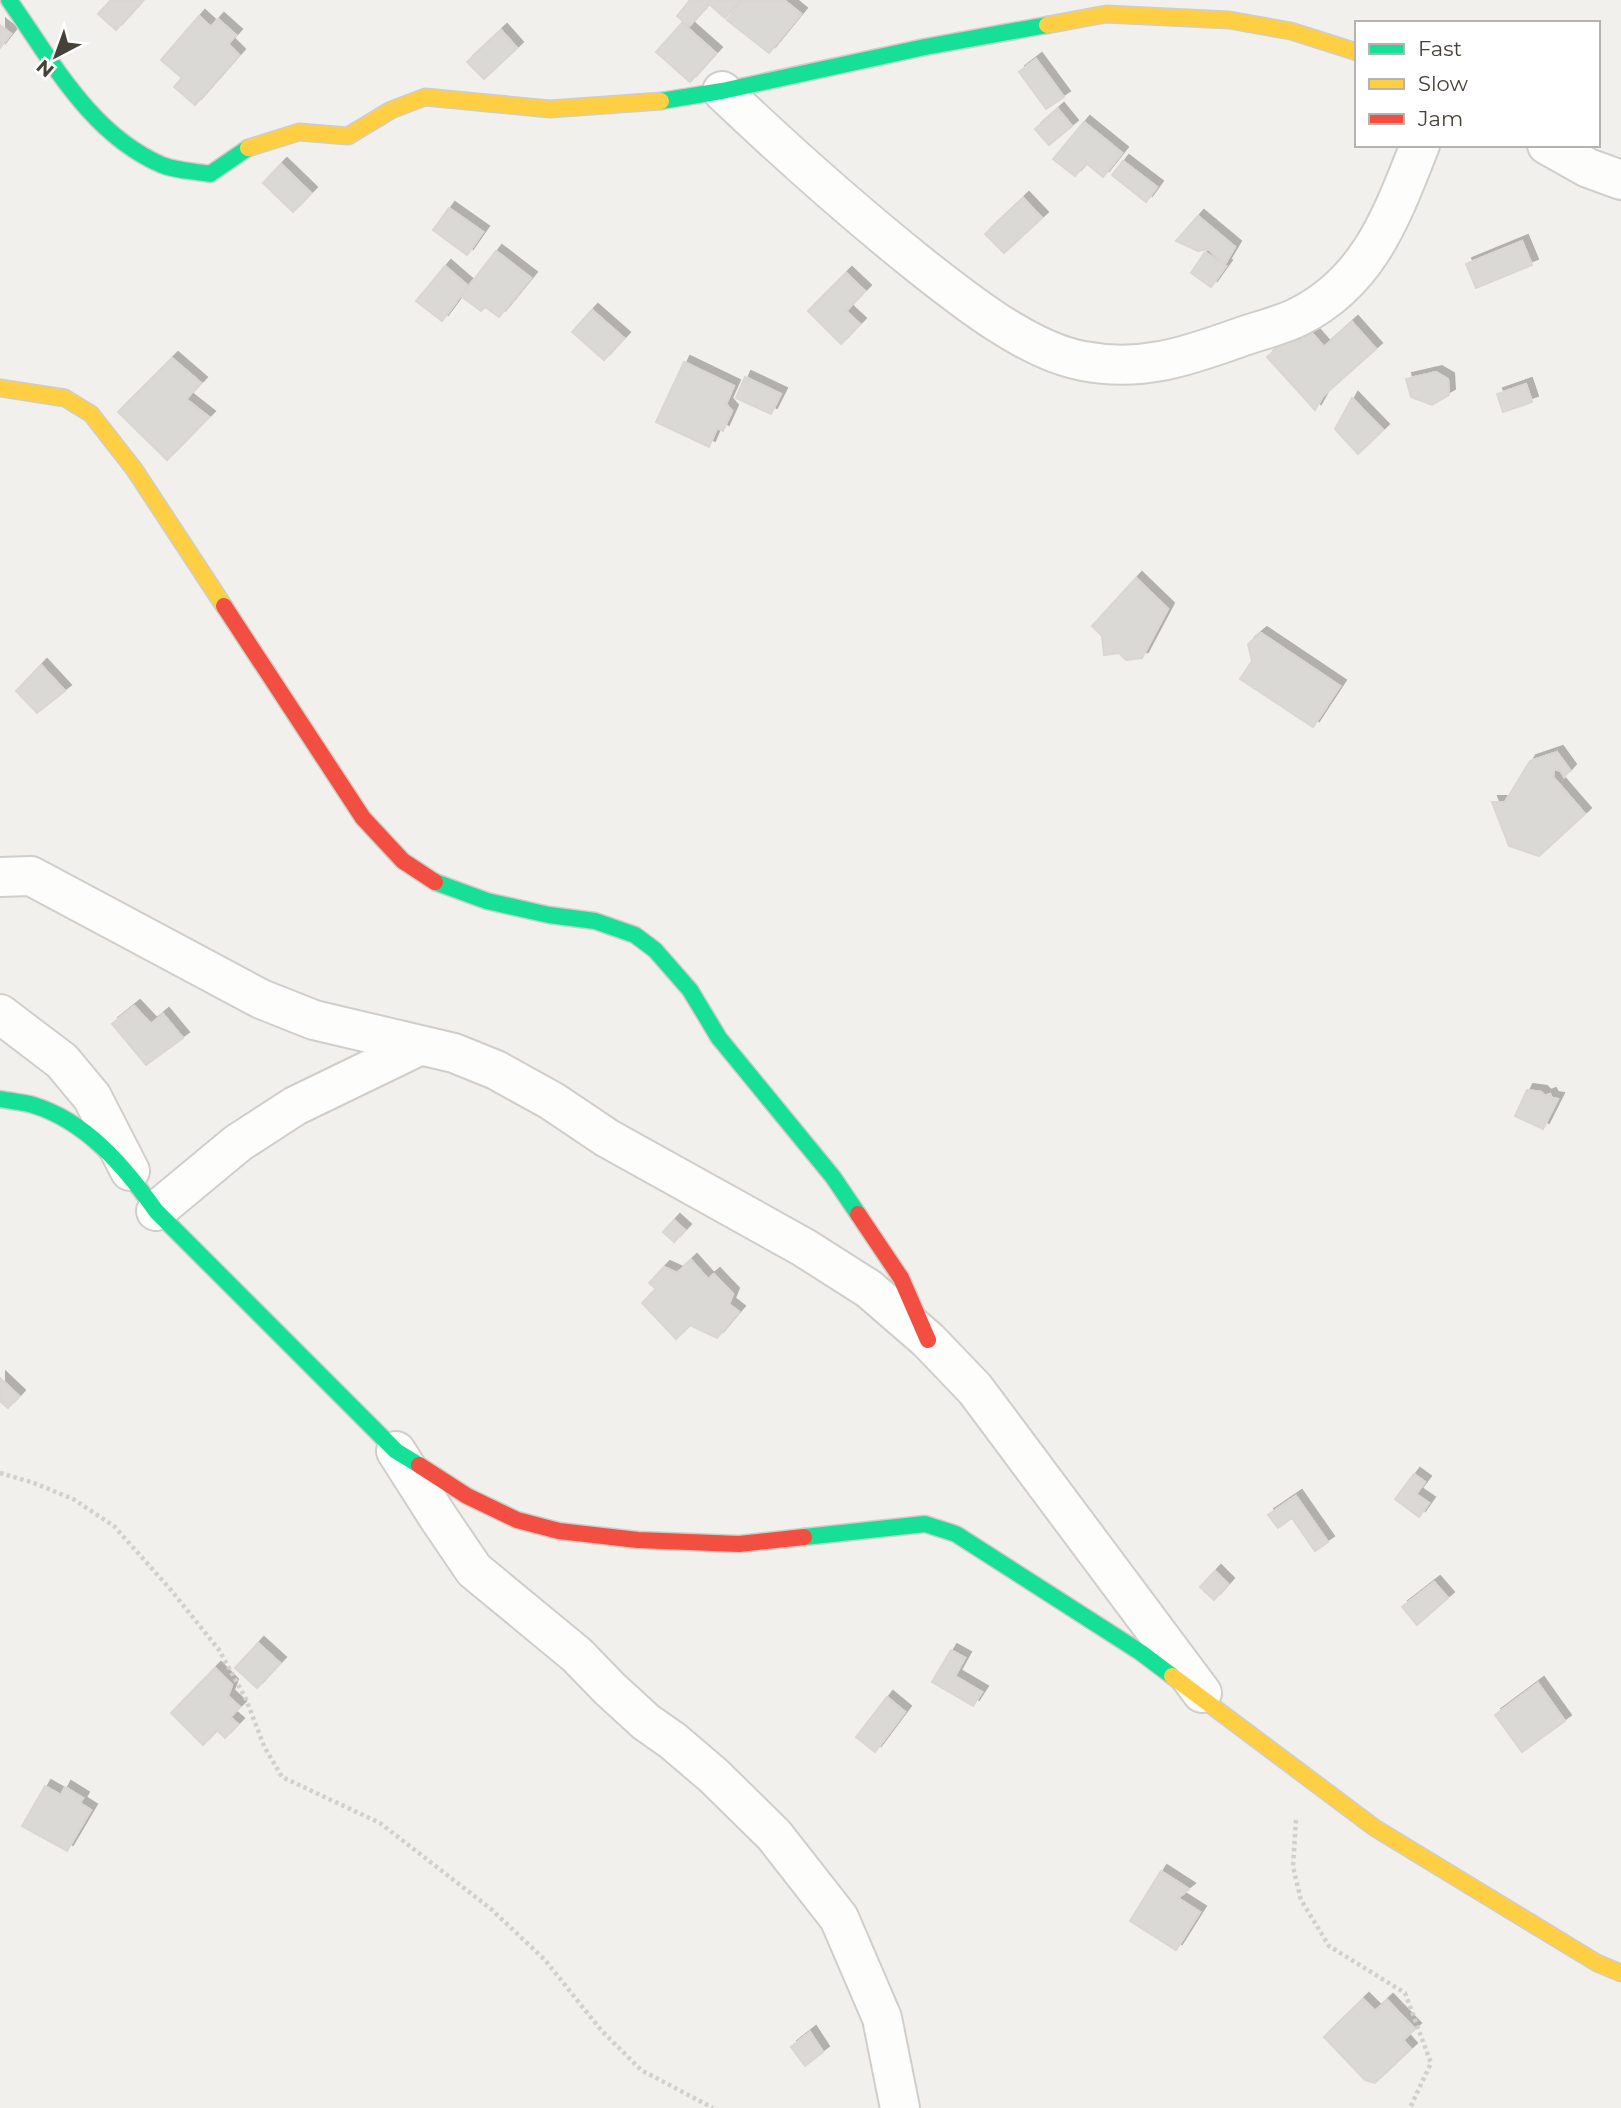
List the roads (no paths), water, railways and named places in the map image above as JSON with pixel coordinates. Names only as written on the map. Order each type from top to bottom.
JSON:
[{"type":"street","points":[[9,0],[51,63],[91,114],[122,144],[163,166],[210,174],[243,150],[299,132],[348,136],[391,110],[425,97],[492,106],[550,109],[666,101],[925,47],[1106,14],[1229,20],[1291,31],[1355,51]]},
{"type":"street","points":[[722,91],[861,218],[986,316],[1037,345],[1082,361],[1118,364],[1160,363],[1199,352],[1297,318],[1336,293],[1371,253],[1389,222],[1419,147]]},
{"type":"street","points":[[1551,147],[1588,168],[1621,180]]},
{"type":"street","points":[[0,388],[65,398],[91,414],[134,469],[363,818],[403,861],[439,884],[487,901],[549,915],[595,921],[635,934],[655,950],[690,990],[719,1038],[833,1177],[901,1278],[928,1340]]},
{"type":"street","points":[[0,877],[31,876],[71,895],[261,999],[303,1016],[454,1053],[496,1070],[552,1101],[607,1138],[825,1261],[869,1289],[928,1340],[975,1389],[1213,1707]]},
{"type":"street","points":[[0,1014],[62,1061],[92,1097],[147,1196]]},
{"type":"street","points":[[147,1196],[296,1106],[419,1046]]},
{"type":"street","points":[[0,1099],[35,1105],[72,1122],[396,1451],[474,1570],[577,1655],[646,1722],[714,1776],[774,1835],[839,1918],[882,2018],[900,2108]]},
{"type":"street","points":[[396,1451],[480,1502],[517,1520],[559,1531],[638,1540],[739,1544],[925,1524],[956,1534],[1140,1652],[1376,1828],[1597,1963],[1621,1973]]}]
